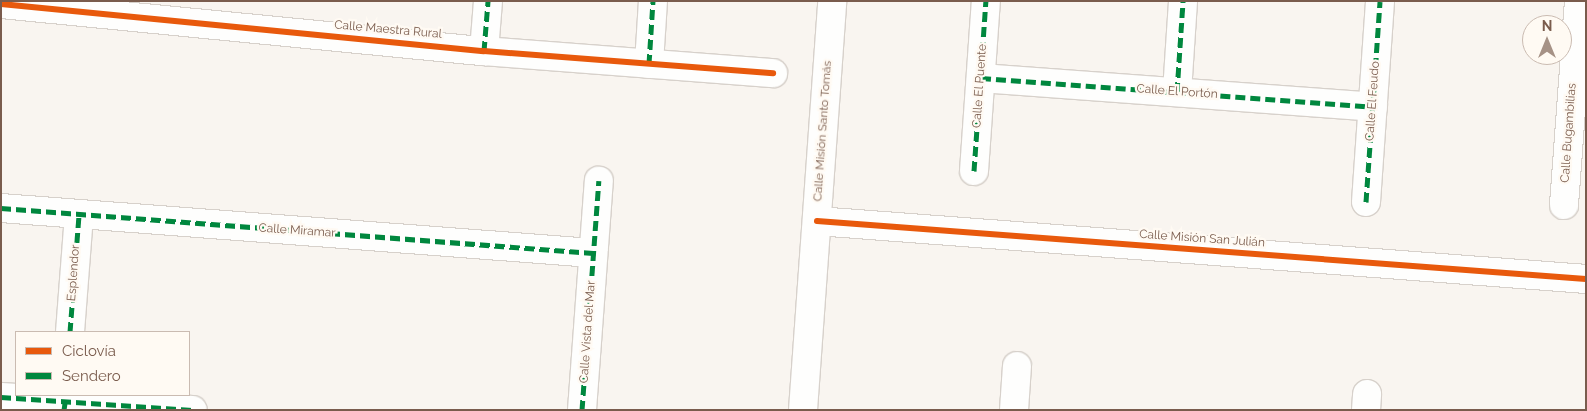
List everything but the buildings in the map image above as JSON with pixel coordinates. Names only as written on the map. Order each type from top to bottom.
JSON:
[{"type":"street","points":[[484,51],[488,1]]},
{"type":"street","points":[[649,64],[653,1]]},
{"type":"street","name":"Calle Misión Santo Tomás","points":[[802,410],[832,1]]},
{"type":"street","name":"Calle El Puente","points":[[974,171],[986,1]]},
{"type":"street","points":[[1176,92],[1183,1]]},
{"type":"street","name":"Calle El Feudo","points":[[1366,202],[1380,1]]},
{"type":"street","name":"Calle Bugambilias","points":[[1564,205],[1578,125],[1579,1]]},
{"type":"street","name":"Calle Maestra Rural","points":[[1,4],[133,10],[484,51],[773,73]]},
{"type":"street","name":"Calle El Portón","points":[[981,78],[1373,107]]},
{"type":"street","name":"Calle Vista del Mar","points":[[582,410],[599,181]]},
{"type":"street","name":"Calle Miramar","points":[[1,208],[593,253]]},
{"type":"street","name":"Esplendor","points":[[70,331],[79,214]]},
{"type":"street","name":"Calle Misión San Julián","points":[[817,221],[1586,279]]},
{"type":"street","points":[[1014,410],[1017,366]]},
{"type":"street","points":[[1,397],[193,410]]},
{"type":"marked path","points":[[484,51],[488,1]]},
{"type":"marked path","points":[[649,64],[653,1]]},
{"type":"marked path","points":[[974,171],[986,1]]},
{"type":"marked path","points":[[1177,92],[1183,1]]},
{"type":"marked path","points":[[1366,202],[1380,1]]},
{"type":"marked path","points":[[981,78],[1373,107]]},
{"type":"marked path","points":[[582,410],[599,181]]},
{"type":"marked path","points":[[1,208],[593,253]]},
{"type":"marked path","points":[[70,331],[79,214]]},
{"type":"marked path","points":[[64,410],[66,396]]},
{"type":"marked path","points":[[1,397],[193,410]]},
{"type":"cycle path","points":[[1,4],[484,51],[773,73]]},
{"type":"cycle path","points":[[817,221],[1586,279]]}]
